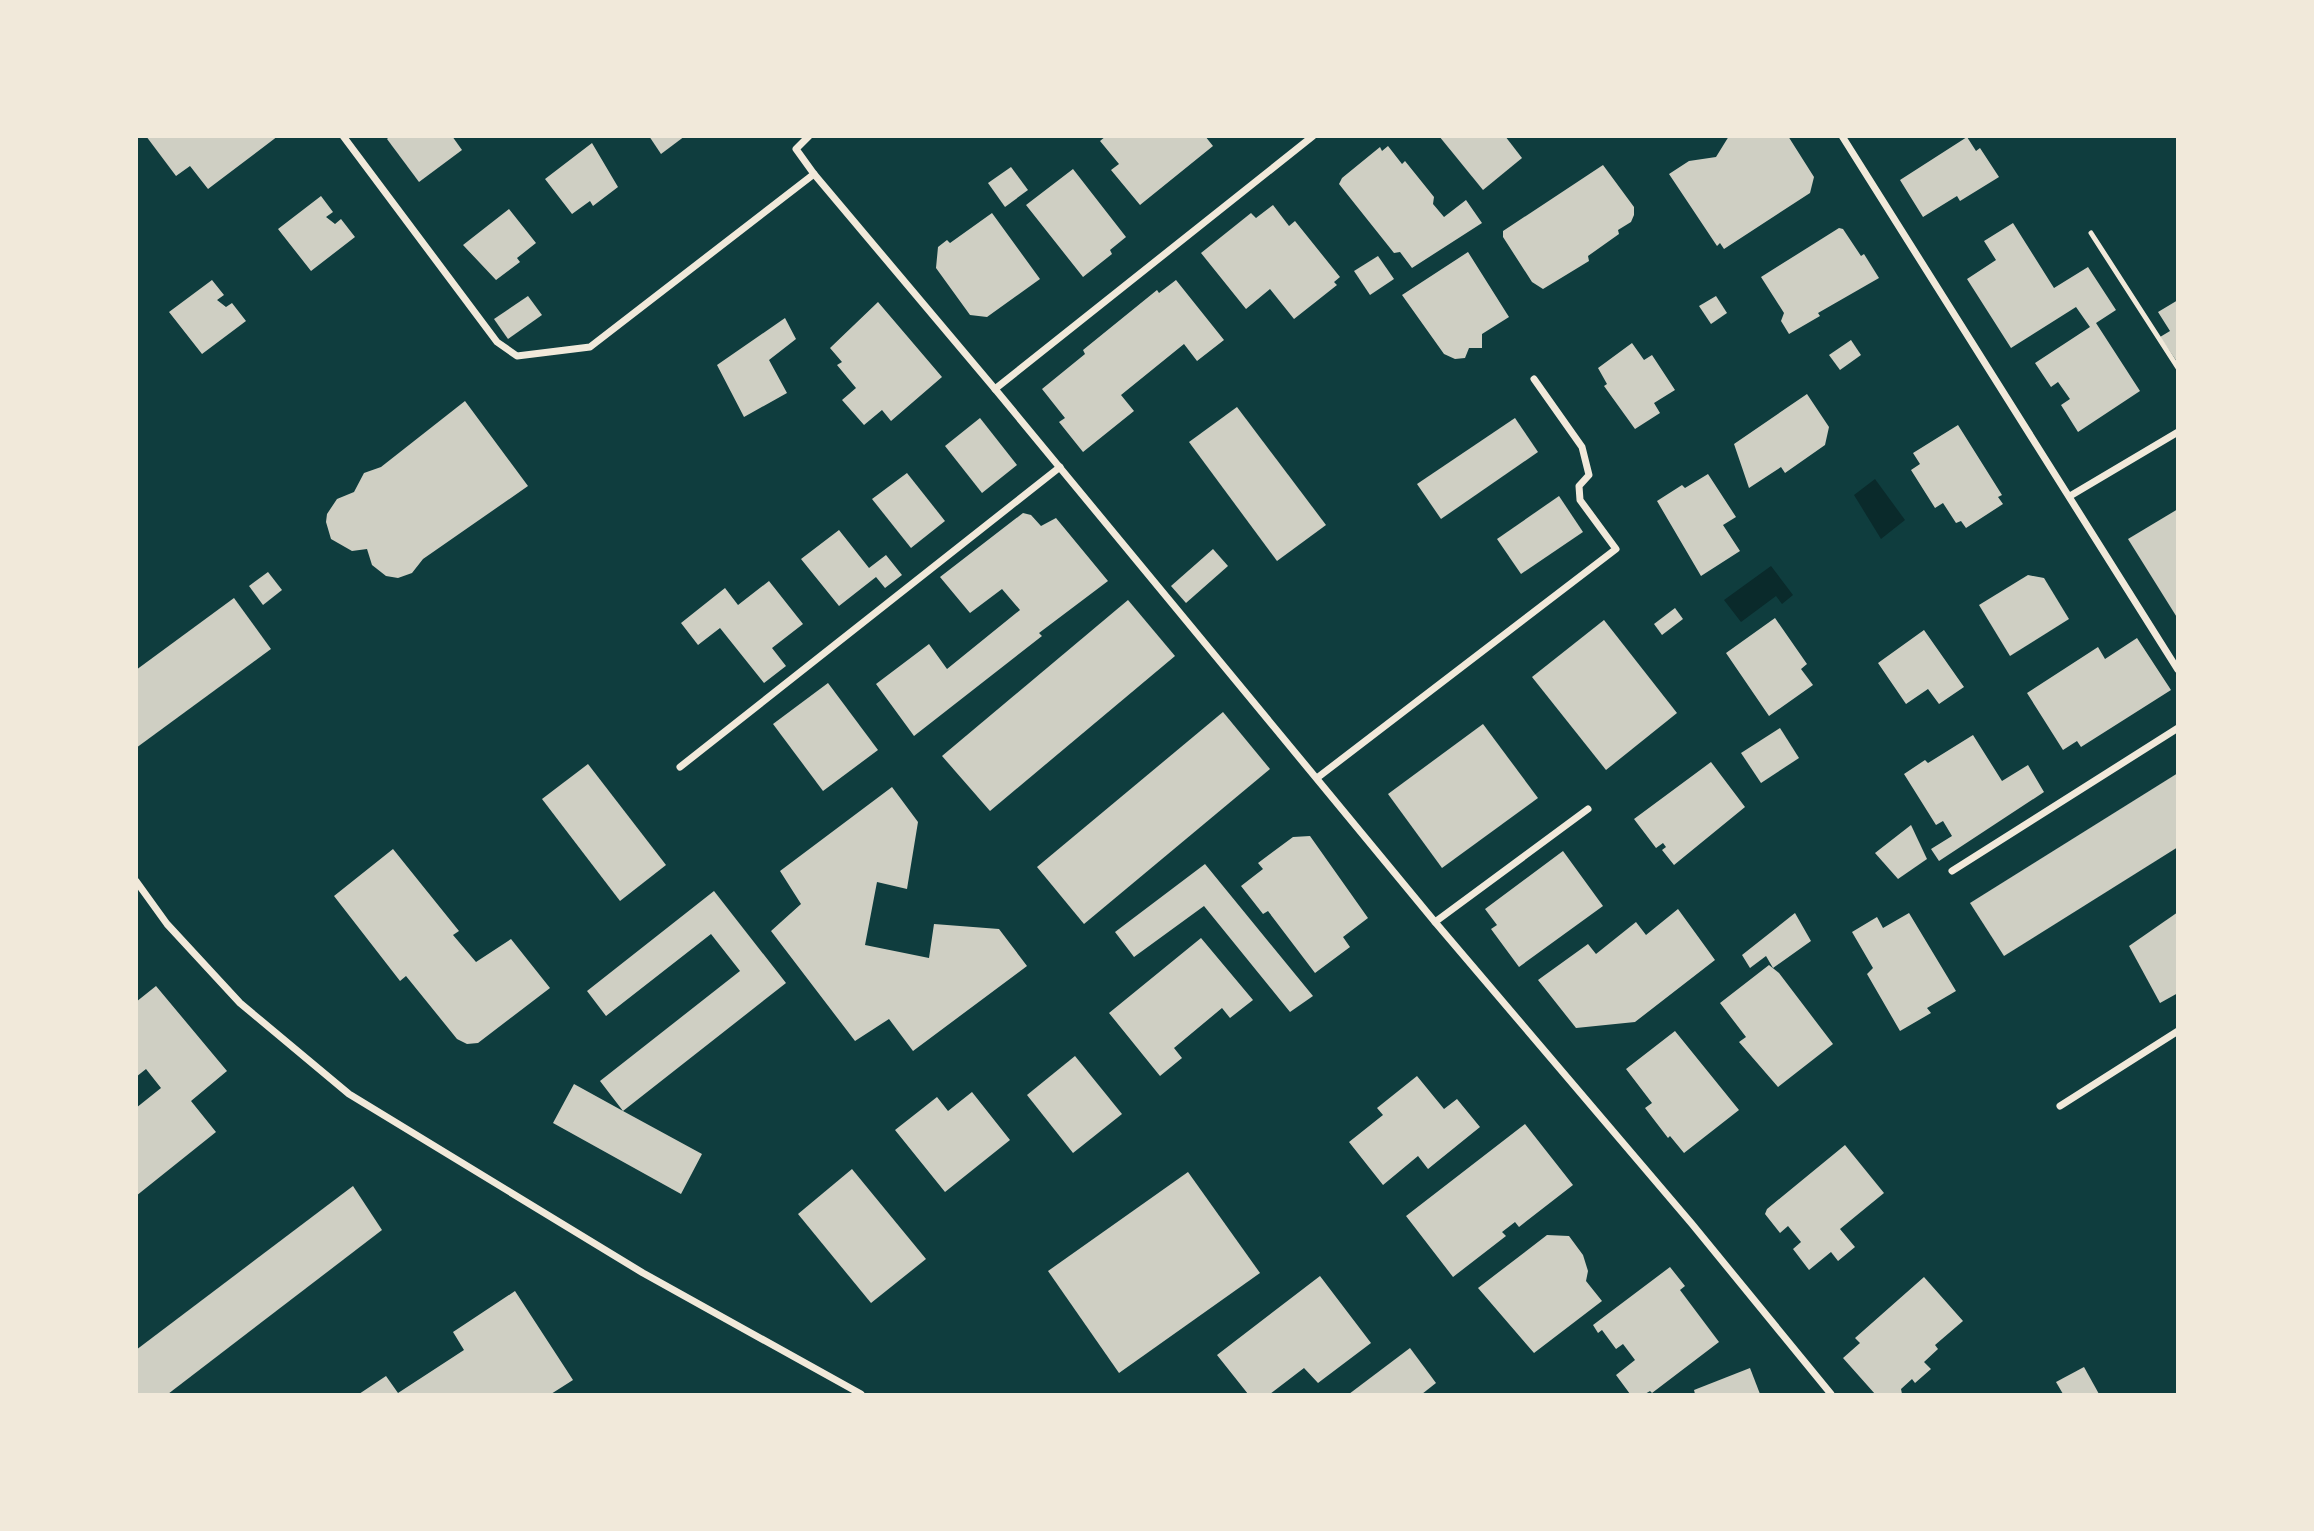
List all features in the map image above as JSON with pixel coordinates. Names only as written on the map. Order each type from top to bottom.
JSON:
[{"type":"street","points":[[343,136],[497,342],[517,356],[587,349],[814,174]]},
{"type":"street","points":[[809,136],[796,149],[814,174],[995,388],[1435,922],[1692,1224],[1830,1395]]},
{"type":"street","points":[[995,388],[1313,136]]},
{"type":"street","points":[[1842,136],[2178,670]]},
{"type":"street","points":[[1317,778],[1616,549],[1580,500],[1579,486],[1589,475],[1582,447],[1534,379]]},
{"type":"street","points":[[2070,496],[2178,432]]},
{"type":"street","points":[[680,767],[1060,467]]},
{"type":"street","points":[[1952,871],[2178,728]]},
{"type":"street","points":[[1435,922],[1588,809]]},
{"type":"street","points":[[136,881],[199,961],[240,1003],[349,1094],[643,1273],[861,1395]]},
{"type":"street","points":[[2060,1106],[2178,1031]]},
{"type":"lane","points":[[2091,233],[2178,368]]},
{"type":"water","points":[[1875,479],[1905,520],[1881,539],[1854,495]]},
{"type":"water","points":[[1771,566],[1793,595],[1782,604],[1776,596],[1741,622],[1724,600]]},
{"type":"building","points":[[146,136],[278,136],[208,189],[190,166],[176,176]]},
{"type":"building","points":[[390,136],[452,136],[462,150],[419,182],[387,139]]},
{"type":"building","points":[[649,136],[685,136],[661,154]]},
{"type":"building","points":[[1106,136],[1205,136],[1213,146],[1140,205],[1111,170],[1119,164],[1100,141]]},
{"type":"building","points":[[1439,136],[1505,136],[1522,158],[1483,190]]},
{"type":"building","points":[[1729,136],[1788,136],[1814,177],[1810,193],[1724,249],[1720,243],[1717,246],[1669,174],[1689,161],[1716,157]]},
{"type":"building","points":[[1967,137],[1976,151],[1980,148],[1999,177],[1960,201],[1957,196],[1923,217],[1900,180]]},
{"type":"building","points":[[592,143],[618,187],[593,206],[590,201],[572,214],[545,179]]},
{"type":"building","points":[[1388,146],[1402,164],[1405,161],[1434,197],[1433,204],[1444,217],[1466,200],[1482,223],[1412,268],[1400,252],[1394,253],[1339,184],[1342,178],[1380,147],[1382,151]]},
{"type":"building","points":[[1603,165],[1634,207],[1631,222],[1588,256],[1589,261],[1543,289],[1532,282],[1503,237],[1503,231]]},
{"type":"building","points":[[1011,167],[1028,190],[1005,207],[988,183]]},
{"type":"building","points":[[1073,169],[1126,237],[1110,250],[1112,254],[1083,277],[1026,205]]},
{"type":"building","points":[[321,196],[333,212],[326,217],[335,224],[341,219],[355,237],[311,271],[278,229]]},
{"type":"building","points":[[1273,205],[1289,226],[1295,221],[1340,277],[1334,282],[1337,285],[1294,319],[1270,289],[1246,309],[1201,253],[1251,213],[1256,218]]},
{"type":"building","points":[[509,209],[536,243],[517,258],[520,262],[496,280],[463,245]]},
{"type":"building","points":[[992,213],[1040,279],[987,317],[970,315],[936,268],[938,247],[947,240],[950,243]]},
{"type":"building","points":[[2013,223],[2054,288],[2088,267],[2116,310],[2096,323],[2140,391],[2078,432],[2061,405],[2070,399],[2058,382],[2051,387],[2035,363],[2090,327],[2076,307],[2011,348],[1967,279],[1996,260],[1984,241]]},
{"type":"building","points":[[1839,228],[1843,229],[1861,256],[1864,254],[1879,278],[1818,313],[1820,316],[1789,334],[1781,321],[1784,313],[1761,277]]},
{"type":"building","points":[[1468,252],[1509,317],[1482,334],[1482,348],[1469,348],[1465,358],[1455,359],[1444,354],[1402,295]]},
{"type":"building","points":[[1378,256],[1394,279],[1370,295],[1354,271]]},
{"type":"building","points":[[212,280],[224,295],[217,300],[226,307],[232,303],[246,321],[202,354],[169,312]]},
{"type":"building","points":[[1176,280],[1224,340],[1197,361],[1184,344],[1121,395],[1134,411],[1083,452],[1059,422],[1065,418],[1042,389],[1085,354],[1083,350],[1157,290],[1159,293]]},
{"type":"building","points":[[528,296],[542,315],[508,339],[494,319]]},
{"type":"building","points":[[1716,296],[1727,313],[1711,324],[1699,306]]},
{"type":"building","points":[[2178,300],[2178,363],[2160,337],[2170,331],[2158,312]]},
{"type":"building","points":[[878,302],[942,377],[891,421],[882,410],[864,425],[842,400],[856,388],[837,365],[842,362],[830,348]]},
{"type":"building","points":[[785,318],[796,339],[769,360],[787,393],[744,417],[717,365]]},
{"type":"building","points":[[1851,340],[1861,355],[1840,370],[1829,355]]},
{"type":"building","points":[[1632,343],[1644,360],[1652,355],[1675,390],[1654,403],[1660,413],[1635,429],[1604,386],[1607,384],[1598,368]]},
{"type":"building","points":[[1807,394],[1829,427],[1825,445],[1785,473],[1781,467],[1749,488],[1734,444]]},
{"type":"building","points":[[465,401],[528,486],[423,559],[412,573],[398,578],[386,576],[372,565],[367,549],[352,551],[331,539],[326,522],[327,514],[337,499],[354,492],[364,473],[381,467]]},
{"type":"building","points":[[1237,407],[1326,525],[1277,561],[1189,442]]},
{"type":"building","points":[[980,418],[1017,465],[982,493],[945,446]]},
{"type":"building","points":[[1515,418],[1538,452],[1441,519],[1417,484]]},
{"type":"building","points":[[1958,425],[2002,495],[1998,497],[2003,504],[1966,528],[1961,521],[1956,523],[1943,503],[1935,508],[1911,470],[1920,464],[1913,453]]},
{"type":"building","points":[[907,473],[945,521],[911,548],[872,499]]},
{"type":"building","points":[[1708,474],[1736,517],[1723,525],[1740,551],[1701,576],[1657,501],[1682,485],[1685,488]]},
{"type":"building","points":[[1559,496],[1583,532],[1521,574],[1497,539]]},
{"type":"building","points":[[2178,509],[2178,619],[2128,539]]},
{"type":"building","points":[[1023,513],[1031,515],[1041,526],[1056,518],[1108,581],[1039,633],[1042,636],[914,736],[876,684],[929,644],[947,669],[1020,610],[1002,589],[970,613],[940,577]]},
{"type":"building","points":[[839,530],[869,568],[886,555],[902,575],[885,588],[876,577],[839,606],[801,559]]},
{"type":"building","points":[[1213,549],[1228,566],[1186,603],[1171,586]]},
{"type":"building","points":[[268,572],[282,590],[263,605],[249,586]]},
{"type":"building","points":[[2028,575],[2044,578],[2069,619],[2010,656],[1979,605]]},
{"type":"building","points":[[769,581],[803,624],[772,648],[786,666],[764,683],[720,628],[698,645],[681,623],[725,588],[738,605]]},
{"type":"building","points":[[234,598],[271,649],[136,748],[136,670]]},
{"type":"building","points":[[1128,600],[1175,656],[990,811],[942,756]]},
{"type":"building","points":[[1675,608],[1683,619],[1662,635],[1654,624]]},
{"type":"building","points":[[1775,618],[1807,664],[1801,669],[1813,685],[1769,716],[1726,653]]},
{"type":"building","points":[[1604,620],[1677,713],[1606,770],[1532,677]]},
{"type":"building","points":[[1924,630],[1964,687],[1939,704],[1928,689],[1906,704],[1878,663]]},
{"type":"building","points":[[2137,638],[2171,690],[2081,747],[2077,741],[2063,750],[2027,693],[2098,647],[2105,659]]},
{"type":"building","points":[[828,683],[878,750],[823,791],[773,724]]},
{"type":"building","points":[[1223,712],[1270,769],[1084,924],[1037,867]]},
{"type":"building","points":[[1483,724],[1538,798],[1442,868],[1388,794]]},
{"type":"building","points":[[1780,728],[1799,758],[1761,783],[1741,753]]},
{"type":"building","points":[[1973,735],[2002,781],[2028,765],[2044,792],[1939,861],[1931,849],[1952,836],[1943,821],[1936,825],[1904,774],[1925,760],[1928,763]]},
{"type":"building","points":[[1711,762],[1745,807],[1674,865],[1662,850],[1666,847],[1663,843],[1656,848],[1634,819]]},
{"type":"building","points":[[588,764],[666,865],[620,901],[542,799]]},
{"type":"building","points":[[2178,773],[2178,847],[2004,956],[1970,903]]},
{"type":"building","points":[[892,787],[918,822],[907,889],[877,882],[865,945],[929,958],[934,924],[999,929],[1027,966],[913,1051],[889,1019],[855,1041],[771,931],[801,904],[780,871]]},
{"type":"building","points":[[1911,825],[1927,859],[1898,879],[1875,853]]},
{"type":"building","points":[[1310,836],[1368,918],[1343,937],[1350,947],[1315,973],[1268,911],[1263,914],[1241,886],[1263,869],[1258,863],[1293,837]]},
{"type":"building","points":[[393,849],[459,931],[453,935],[476,962],[511,939],[550,988],[478,1043],[467,1044],[457,1039],[406,976],[400,981],[334,896]]},
{"type":"building","points":[[1563,851],[1603,906],[1519,967],[1491,929],[1497,925],[1485,909]]},
{"type":"building","points":[[1205,864],[1313,996],[1290,1012],[1204,906],[1134,957],[1115,932]]},
{"type":"building","points":[[714,891],[786,983],[623,1111],[600,1081],[740,971],[711,934],[606,1016],[587,991]]},
{"type":"building","points":[[1678,909],[1715,960],[1635,1022],[1576,1028],[1538,980],[1588,944],[1596,954],[1636,922],[1646,935]]},
{"type":"building","points":[[2178,912],[2178,993],[2160,1003],[2129,946]]},
{"type":"building","points":[[1795,913],[1811,941],[1773,968],[1766,956],[1750,968],[1742,955]]},
{"type":"building","points":[[1909,913],[1956,991],[1927,1008],[1931,1013],[1900,1031],[1867,974],[1873,968],[1852,932],[1877,917],[1883,928]]},
{"type":"building","points":[[1201,938],[1253,1000],[1230,1018],[1222,1008],[1174,1048],[1182,1058],[1160,1076],[1109,1013]]},
{"type":"building","points":[[1769,965],[1779,973],[1833,1044],[1778,1087],[1739,1042],[1746,1037],[1720,1003]]},
{"type":"building","points":[[156,986],[227,1071],[191,1101],[216,1132],[136,1196],[136,1108],[161,1088],[146,1069],[136,1077],[136,1002]]},
{"type":"building","points":[[1675,1031],[1739,1110],[1684,1153],[1670,1136],[1668,1138],[1645,1108],[1652,1103],[1626,1069]]},
{"type":"building","points":[[1075,1056],[1122,1114],[1073,1153],[1027,1095]]},
{"type":"building","points":[[1417,1076],[1444,1109],[1457,1099],[1480,1127],[1428,1169],[1418,1156],[1383,1185],[1349,1142],[1383,1115],[1377,1108]]},
{"type":"building","points":[[574,1084],[702,1154],[681,1194],[553,1123]]},
{"type":"building","points":[[972,1092],[1010,1140],[945,1192],[895,1130],[937,1097],[948,1111]]},
{"type":"building","points":[[1525,1124],[1573,1185],[1519,1227],[1515,1222],[1502,1232],[1506,1236],[1453,1277],[1406,1216]]},
{"type":"building","points":[[1845,1145],[1884,1193],[1840,1229],[1855,1247],[1838,1261],[1831,1252],[1809,1270],[1793,1249],[1801,1242],[1788,1226],[1780,1233],[1765,1214],[1767,1209]]},
{"type":"building","points":[[852,1169],[926,1259],[871,1303],[798,1214]]},
{"type":"building","points":[[1188,1172],[1260,1273],[1119,1373],[1048,1271]]},
{"type":"building","points":[[353,1186],[382,1230],[168,1394],[136,1394],[136,1350]]},
{"type":"building","points":[[1547,1235],[1569,1236],[1583,1255],[1588,1271],[1586,1281],[1602,1301],[1534,1353],[1478,1288]]},
{"type":"building","points":[[1670,1267],[1685,1286],[1680,1290],[1719,1342],[1652,1393],[1630,1394],[1616,1375],[1635,1360],[1623,1344],[1616,1349],[1602,1330],[1598,1333],[1593,1325]]},
{"type":"building","points":[[1320,1276],[1371,1343],[1318,1383],[1304,1368],[1270,1394],[1248,1394],[1217,1355]]},
{"type":"building","points":[[1924,1277],[1963,1321],[1935,1345],[1938,1349],[1924,1362],[1931,1369],[1915,1383],[1912,1379],[1901,1389],[1902,1394],[1875,1394],[1843,1358],[1860,1343],[1855,1338]]},
{"type":"building","points":[[515,1291],[573,1380],[551,1394],[359,1394],[386,1376],[398,1393],[464,1350],[453,1332]]},
{"type":"building","points":[[1410,1348],[1436,1383],[1422,1394],[1349,1394]]},
{"type":"building","points":[[2084,1367],[2099,1394],[2063,1394],[2056,1382]]},
{"type":"building","points":[[1750,1368],[1760,1394],[1695,1394],[1694,1390]]}]
